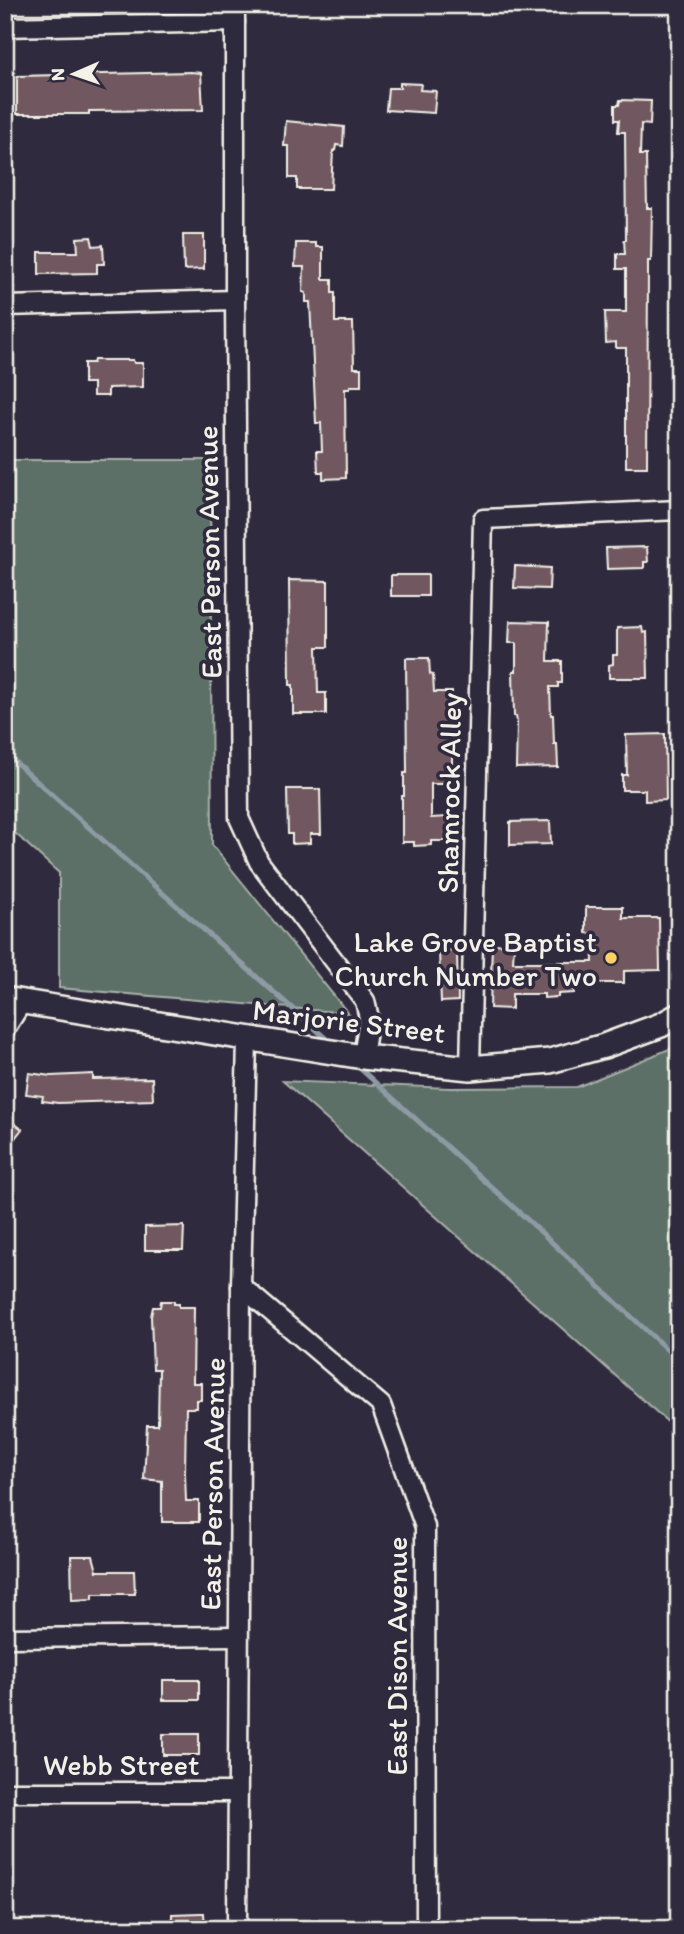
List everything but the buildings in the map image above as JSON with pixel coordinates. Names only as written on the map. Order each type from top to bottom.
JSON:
[{"type":"street","points":[[5,27],[235,13]]},
{"type":"street","name":"East Person Avenue","points":[[235,13],[239,818],[259,862],[365,1001],[369,1018],[363,1057]]},
{"type":"street","points":[[5,306],[235,300]]},
{"type":"street","name":"Shamrock Alley","points":[[470,1068],[483,519],[679,510]]},
{"type":"street","points":[[5,1028],[14,1001]]},
{"type":"street","name":"Marjorie Street","points":[[14,1001],[247,1040],[363,1057],[470,1068],[550,1061],[604,1046],[661,1025],[679,1015]]},
{"type":"street","name":"East Person Avenue","points":[[237,1929],[241,1286],[247,1040]]},
{"type":"street","name":"East Dison Avenue","points":[[241,1286],[381,1405],[425,1527],[426,1929]]},
{"type":"street","points":[[5,1637],[238,1636]]},
{"type":"street","name":"Webb Street","points":[[5,1792],[237,1792]]},
{"type":"green space","points":[[5,460],[210,460],[212,845],[348,1013],[59,988],[59,873],[5,824]]},
{"type":"green space","points":[[679,1045],[679,1261],[674,1304],[679,1309],[679,1432],[283,1081],[450,1088],[577,1087]]},
{"type":"waterway","points":[[5,753],[330,1042]]},
{"type":"waterway","points":[[356,1065],[679,1361]]},
{"type":"place","name":"Lake Grove Baptist Church Number Two","points":[[611,958]]}]
